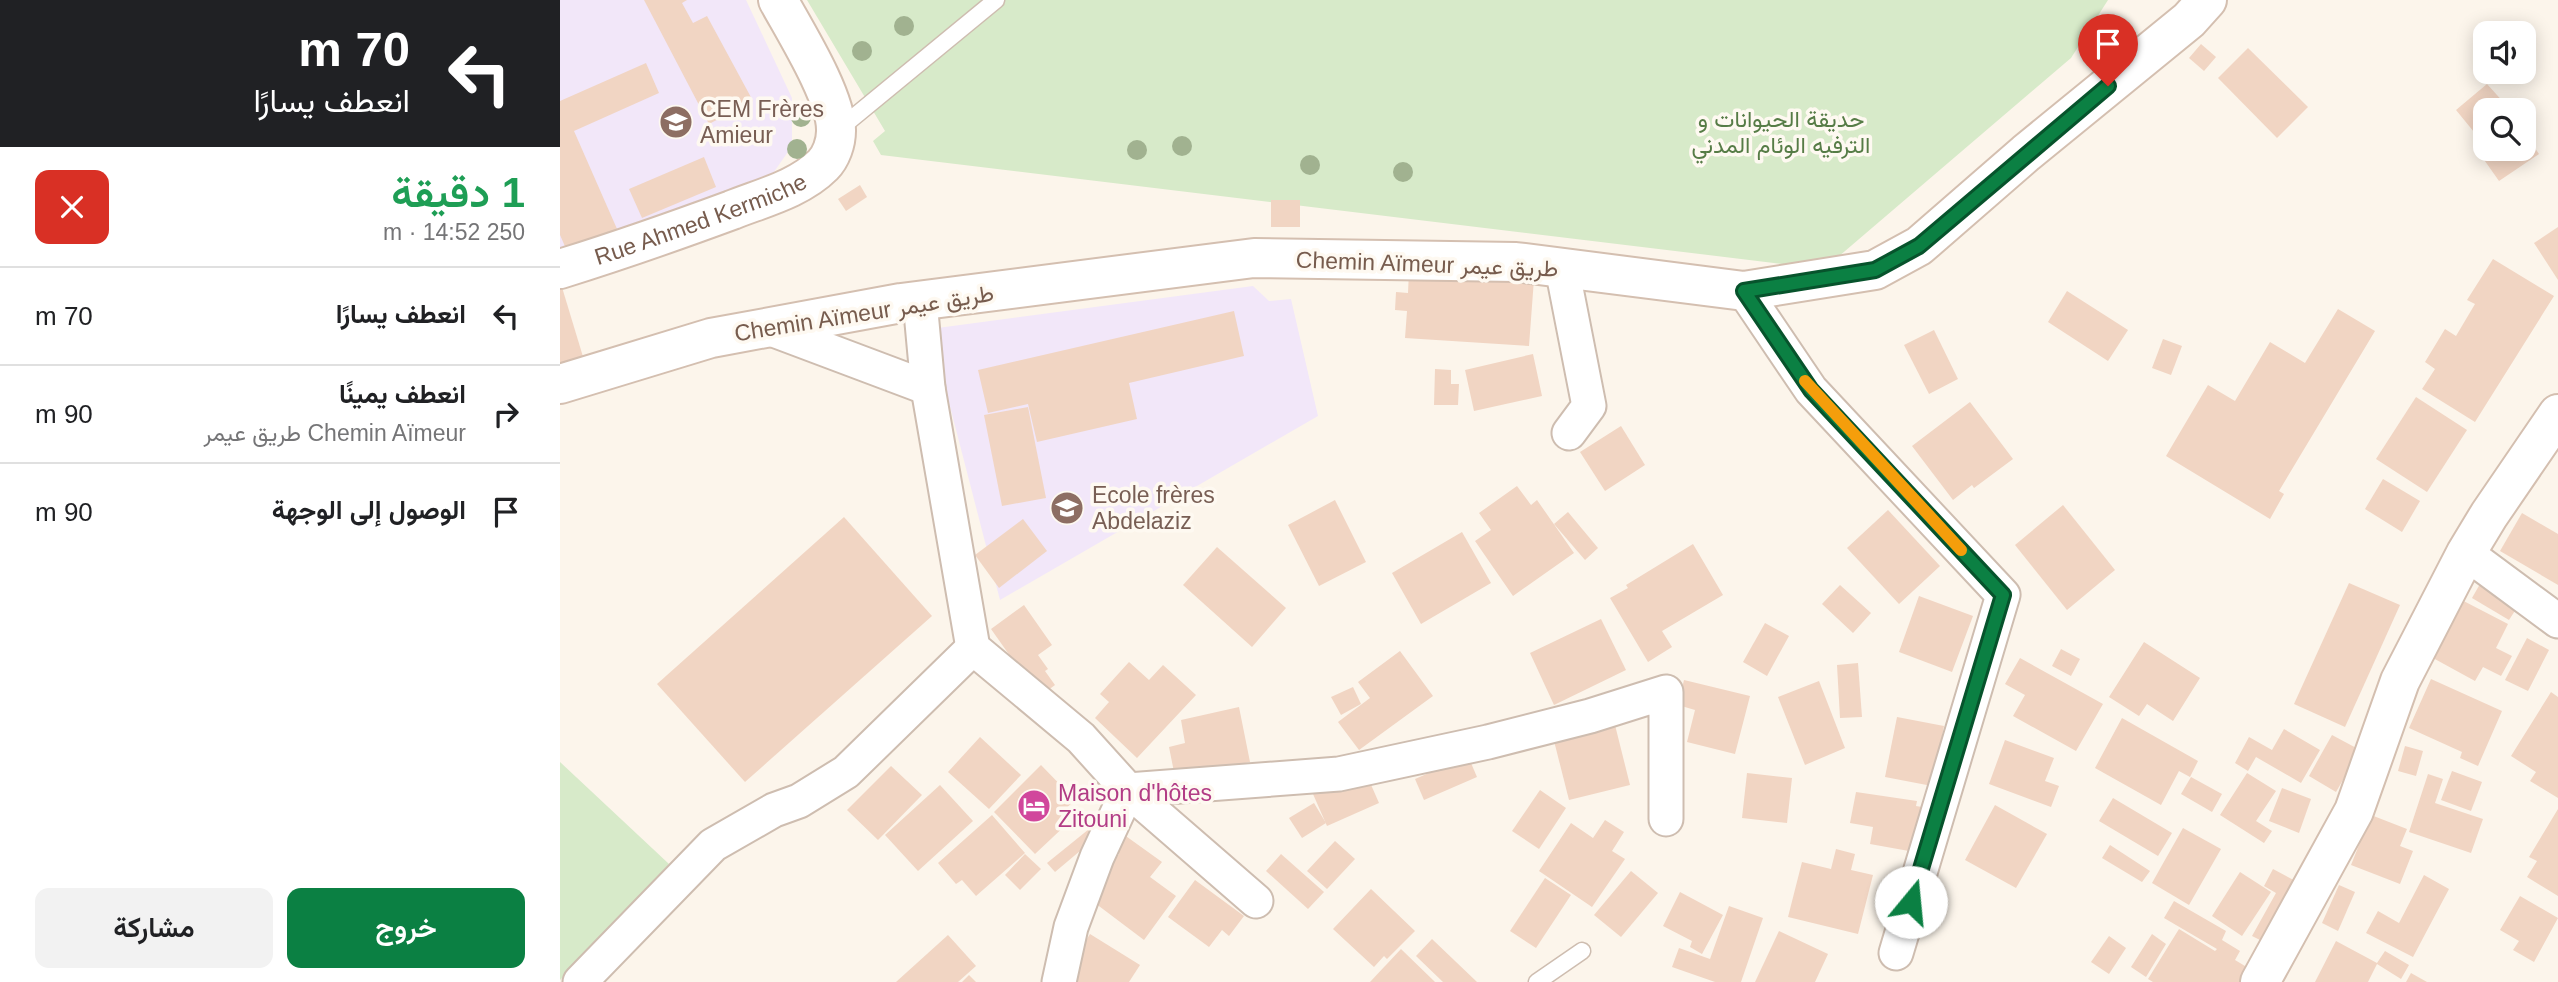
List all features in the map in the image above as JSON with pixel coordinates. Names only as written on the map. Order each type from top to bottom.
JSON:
[{"type":"street","points":[[778,0],[827,94],[835,116],[836,132]]},
{"type":"street","name":"Chemin Aïmeur طريق عيمر","points":[[560,384],[711,338],[920,301],[1254,258],[1516,262],[1744,291],[1875,270],[1919,246],[2026,153],[2189,20],[2207,0]]},
{"type":"street","name":"Rue Ahmed Kermiche","points":[[560,269],[640,243],[789,188],[823,165],[833,150],[836,132]]},
{"type":"street","points":[[1562,268],[1589,406],[1569,433]]},
{"type":"street","points":[[1744,291],[1811,390],[2003,595],[1896,953]]},
{"type":"street","points":[[920,301],[928,388],[973,648],[1082,738],[1128,790],[1256,901]]},
{"type":"street","points":[[771,329],[928,388]]},
{"type":"street","points":[[2260,982],[2354,811],[2400,681],[2466,553],[2558,414]]},
{"type":"street","points":[[2466,553],[2558,621]]},
{"type":"street","points":[[580,982],[713,845],[774,810],[799,801],[846,772],[973,648]]},
{"type":"street","points":[[1128,790],[1339,774],[1501,739],[1590,716],[1666,692],[1666,819]]},
{"type":"street","points":[[1059,982],[1071,927],[1097,857],[1128,790]]},
{"type":"lane","points":[[836,132],[996,0]]},
{"type":"lane","points":[[1538,982],[1582,951]]},
{"type":"shaded area","name":"CEM Frères Amieur","points":[[560,0],[746,0],[792,98],[792,146],[767,182],[565,258],[560,247]]},
{"type":"shaded area","name":"Ecole frères Abdelaziz","points":[[1253,286],[1269,301],[1291,299],[1318,416],[1000,600],[930,329]]},
{"type":"green space","name":"حديقة الحيوانات و الترفيه الوئام المدني","points":[[807,0],[2108,0],[2071,58],[1824,269],[881,155],[873,141],[885,131]]},
{"type":"green space","points":[[560,762],[669,864],[560,980]]},
{"type":"building","points":[[644,0],[687,0],[682,3],[693,23],[707,16],[753,101],[709,124]]},
{"type":"building","points":[[2201,44],[2216,57],[2204,71],[2189,58]]},
{"type":"building","points":[[2248,48],[2308,107],[2277,138],[2218,78]]},
{"type":"building","points":[[646,63],[659,93],[574,131],[621,238],[571,260],[560,235],[560,101]]},
{"type":"building","points":[[2487,84],[2500,98],[2473,98],[2473,131],[2456,110]]},
{"type":"building","points":[[704,157],[716,187],[642,218],[629,189]]},
{"type":"building","points":[[2485,161],[2529,161],[2499,181]]},
{"type":"building","points":[[860,185],[867,197],[846,211],[838,199]]},
{"type":"building","points":[[1271,200],[1300,200],[1300,227],[1271,227]]},
{"type":"building","points":[[2558,227],[2558,280],[2534,243]]},
{"type":"building","points":[[2493,259],[2554,296],[2475,422],[2422,389],[2435,369],[2425,362],[2445,329],[2456,336],[2475,304],[2467,300]]},
{"type":"building","points":[[1409,271],[1534,279],[1529,346],[1405,338],[1407,311],[1395,310],[1396,292],[1408,293]]},
{"type":"building","points":[[560,285],[584,360],[560,367]]},
{"type":"building","points":[[2067,291],[2128,330],[2108,361],[2048,322]]},
{"type":"building","points":[[2338,309],[2375,331],[2279,491],[2284,494],[2270,519],[2166,456],[2208,385],[2235,401],[2270,342],[2305,363]]},
{"type":"building","points":[[1234,311],[1244,356],[1129,383],[1137,419],[1037,442],[1028,404],[988,413],[978,370]]},
{"type":"building","points":[[1934,330],[1958,379],[1929,394],[1904,345]]},
{"type":"building","points":[[2163,339],[2182,346],[2171,375],[2152,368]]},
{"type":"building","points":[[1533,354],[1542,396],[1474,411],[1465,370]]},
{"type":"building","points":[[1435,369],[1451,370],[1451,384],[1459,384],[1458,405],[1434,405]]},
{"type":"building","points":[[2416,397],[2467,430],[2427,492],[2376,459]]},
{"type":"building","points":[[1970,402],[2013,459],[1953,500],[1912,446]]},
{"type":"building","points":[[1028,407],[1046,498],[1002,506],[984,415]]},
{"type":"building","points":[[1621,426],[1645,465],[1605,491],[1580,452]]},
{"type":"building","points":[[2383,479],[2420,501],[2402,532],[2365,509]]},
{"type":"building","points":[[1517,486],[1531,505],[1537,500],[1574,553],[1513,596],[1475,541],[1491,530],[1479,513]]},
{"type":"building","points":[[1335,500],[1366,562],[1319,586],[1288,525]]},
{"type":"building","points":[[2063,505],[2115,570],[2067,610],[2015,545]]},
{"type":"building","points":[[1888,510],[1940,566],[1899,604],[1847,548]]},
{"type":"building","points":[[1568,512],[1598,548],[1585,560],[1554,524]]},
{"type":"building","points":[[2522,513],[2558,534],[2558,585],[2500,551]]},
{"type":"building","points":[[844,517],[932,616],[745,782],[657,684]]},
{"type":"building","points":[[1023,519],[1047,551],[999,588],[975,555]]},
{"type":"building","points":[[1462,532],[1491,583],[1421,624],[1392,573]]},
{"type":"building","points":[[1693,544],[1723,595],[1662,631],[1672,647],[1648,662],[1610,598],[1628,588],[1626,585]]},
{"type":"building","points":[[1217,547],[1286,608],[1252,647],[1183,585]]},
{"type":"building","points":[[2349,583],[2400,605],[2345,727],[2294,704]]},
{"type":"building","points":[[2480,584],[2518,606],[2509,620],[2472,598]]},
{"type":"building","points":[[1840,585],[1871,613],[1853,633],[1822,604]]},
{"type":"building","points":[[2452,595],[2508,624],[2496,648],[2512,656],[2501,676],[2483,667],[2475,681],[2422,652]]},
{"type":"building","points":[[1919,596],[1973,616],[1952,672],[1899,652]]},
{"type":"building","points":[[1024,605],[1052,645],[1038,655],[1055,685],[1039,697],[991,629]]},
{"type":"building","points":[[1601,619],[1626,670],[1554,705],[1530,653]]},
{"type":"building","points":[[1765,623],[1789,636],[1767,676],[1743,662]]},
{"type":"building","points":[[2527,638],[2549,650],[2528,691],[2505,680]]},
{"type":"building","points":[[2144,642],[2200,678],[2173,721],[2147,704],[2139,716],[2109,697]]},
{"type":"building","points":[[2061,649],[2080,659],[2071,676],[2052,666]]},
{"type":"building","points":[[1400,651],[1433,696],[1359,750],[1338,722],[1370,698],[1358,682]]},
{"type":"building","points":[[2020,658],[2103,704],[2076,751],[2013,716],[2025,695],[2005,684]]},
{"type":"building","points":[[1129,662],[1149,680],[1163,665],[1196,695],[1137,758],[1095,718],[1109,702],[1100,694]]},
{"type":"building","points":[[1858,663],[1862,717],[1840,718],[1837,665]]},
{"type":"building","points":[[2431,679],[2502,711],[2478,766],[2460,758],[2462,752],[2409,728]]},
{"type":"building","points":[[1684,680],[1750,696],[1735,754],[1687,742],[1695,710],[1678,705]]},
{"type":"building","points":[[1819,681],[1845,748],[1805,765],[1778,697]]},
{"type":"building","points":[[1353,687],[1361,704],[1341,715],[1331,697]]},
{"type":"building","points":[[2551,692],[2558,697],[2558,798],[2530,781],[2536,772],[2511,756]]},
{"type":"building","points":[[1239,707],[1250,762],[1175,777],[1169,747],[1185,743],[1181,720]]},
{"type":"building","points":[[1897,717],[1944,726],[1932,786],[1885,777]]},
{"type":"building","points":[[2122,718],[2198,761],[2190,777],[2179,771],[2161,805],[2095,768]]},
{"type":"building","points":[[1614,721],[1630,785],[1569,800],[1553,737]]},
{"type":"building","points":[[2284,729],[2320,750],[2301,783],[2256,757],[2248,771],[2235,763],[2249,737],[2272,750]]},
{"type":"building","points":[[2332,735],[2360,750],[2336,792],[2309,776]]},
{"type":"building","points":[[980,737],[1021,775],[989,809],[948,772]]},
{"type":"building","points":[[2005,740],[2054,758],[2045,781],[2059,786],[2051,807],[1989,784]]},
{"type":"building","points":[[2405,746],[2423,751],[2416,776],[2398,771]]},
{"type":"building","points":[[1468,756],[1477,777],[1424,800],[1415,779]]},
{"type":"building","name":"Maison d'hôtes Zitouni","points":[[1041,765],[1075,800],[1060,814],[1069,822],[1035,854],[994,812]]},
{"type":"building","points":[[891,766],[922,795],[878,840],[847,810]]},
{"type":"building","points":[[1365,771],[1379,803],[1327,826],[1313,794]]},
{"type":"building","points":[[2452,771],[2482,782],[2471,811],[2441,800]]},
{"type":"building","points":[[1747,773],[1792,778],[1787,823],[1742,818]]},
{"type":"building","points":[[2247,773],[2276,791],[2256,821],[2272,831],[2264,843],[2220,815]]},
{"type":"building","points":[[2428,774],[2443,779],[2435,803],[2483,819],[2471,853],[2409,832]]},
{"type":"building","points":[[2191,777],[2222,794],[2212,812],[2181,794]]},
{"type":"building","points":[[940,785],[973,821],[918,871],[885,835]]},
{"type":"building","points":[[2282,788],[2311,799],[2299,833],[2269,821]]},
{"type":"building","points":[[1540,790],[1566,808],[1539,849],[1512,831]]},
{"type":"building","points":[[1856,792],[1917,801],[1916,806],[1928,808],[1920,853],[1870,844],[1873,827],[1850,823]]},
{"type":"building","points":[[2113,798],[2172,833],[2158,856],[2099,821]]},
{"type":"building","points":[[1314,803],[1326,823],[1302,838],[1289,818]]},
{"type":"building","points":[[1995,805],[2047,834],[2016,888],[1965,860]]},
{"type":"building","points":[[2558,809],[2558,896],[2527,877],[2537,861],[2529,857]]},
{"type":"building","points":[[992,815],[1025,853],[976,896],[962,880],[956,884],[938,863]]},
{"type":"building","points":[[2371,815],[2407,829],[2400,846],[2413,851],[2400,884],[2351,865]]},
{"type":"building","points":[[1605,820],[1624,832],[1612,851],[1625,859],[1592,907],[1539,871],[1571,823],[1593,838]]},
{"type":"building","points":[[1099,821],[1106,829],[1055,872],[1047,863]]},
{"type":"building","points":[[2183,828],[2221,849],[2189,905],[2152,883]]},
{"type":"building","points":[[1123,834],[1162,862],[1150,877],[1176,896],[1144,940],[1087,897],[1119,854],[1112,850]]},
{"type":"building","points":[[1335,841],[1355,859],[1327,889],[1307,871]]},
{"type":"building","points":[[2110,845],[2150,871],[2142,882],[2102,858]]},
{"type":"building","points":[[1836,849],[1855,854],[1851,870],[1873,875],[1858,934],[1788,917],[1802,862],[1831,869]]},
{"type":"building","points":[[1025,854],[1041,869],[1020,890],[1005,875]]},
{"type":"building","points":[[1281,854],[1324,892],[1308,909],[1266,871]]},
{"type":"building","points":[[2273,869],[2301,884],[2268,944],[2252,936],[2276,893],[2264,886]]},
{"type":"building","points":[[1631,871],[1658,893],[1621,937],[1594,915]]},
{"type":"building","points":[[2240,872],[2271,892],[2242,936],[2212,916]]},
{"type":"building","points":[[2424,875],[2449,889],[2413,957],[2366,933],[2378,911],[2399,923]]},
{"type":"building","points":[[1545,878],[1571,895],[1536,948],[1510,931]]},
{"type":"building","points":[[1195,880],[1244,916],[1229,936],[1222,930],[1209,947],[1168,917]]},
{"type":"building","points":[[2339,885],[2355,892],[2338,931],[2322,923]]},
{"type":"building","points":[[1371,889],[1415,931],[1387,959],[1384,956],[1374,967],[1333,929]]},
{"type":"building","points":[[1680,892],[1723,915],[1702,954],[1690,947],[1692,941],[1663,926]]},
{"type":"building","points":[[2520,896],[2558,918],[2534,962],[2513,950],[2519,941],[2500,930]]},
{"type":"building","points":[[2174,901],[2226,931],[2222,940],[2240,951],[2235,960],[2250,969],[2241,982],[2153,982],[2148,979],[2179,929],[2215,951],[2217,949],[2164,918]]},
{"type":"building","points":[[1729,906],[1763,918],[1741,982],[1715,982],[1672,967],[1679,948],[1710,959]]},
{"type":"building","points":[[1779,931],[1828,954],[1815,982],[1755,982]]},
{"type":"building","points":[[1090,934],[1140,965],[1129,982],[1078,982],[1065,974]]},
{"type":"building","points":[[2152,934],[2166,944],[2146,977],[2131,967]]},
{"type":"building","points":[[948,935],[976,966],[958,982],[896,982]]},
{"type":"building","points":[[2109,936],[2126,948],[2109,974],[2091,962]]},
{"type":"building","points":[[1432,939],[1477,982],[1443,982],[1416,956]]},
{"type":"building","points":[[2336,941],[2377,963],[2385,951],[2409,965],[2401,979],[2377,964],[2368,982],[2315,982]]},
{"type":"building","points":[[1401,949],[1435,982],[1370,982]]},
{"type":"building","points":[[2411,973],[2427,982],[2406,982]]},
{"type":"building","points":[[969,975],[976,982],[962,982]]},
{"type":"slow traffic","points":[[1805,381],[1961,550]]},
{"type":"place","name":"CEM Frères Amieur","points":[[676,122]]},
{"type":"place","name":"Ecole frères Abdelaziz","points":[[1067,508]]},
{"type":"place","name":"Maison d'hôtes Zitouni","points":[[1034,806]]},
{"type":"route","points":[[1911,902],[2003,595],[1811,390],[1744,291],[1875,270],[1919,246],[2108,86]]}]
